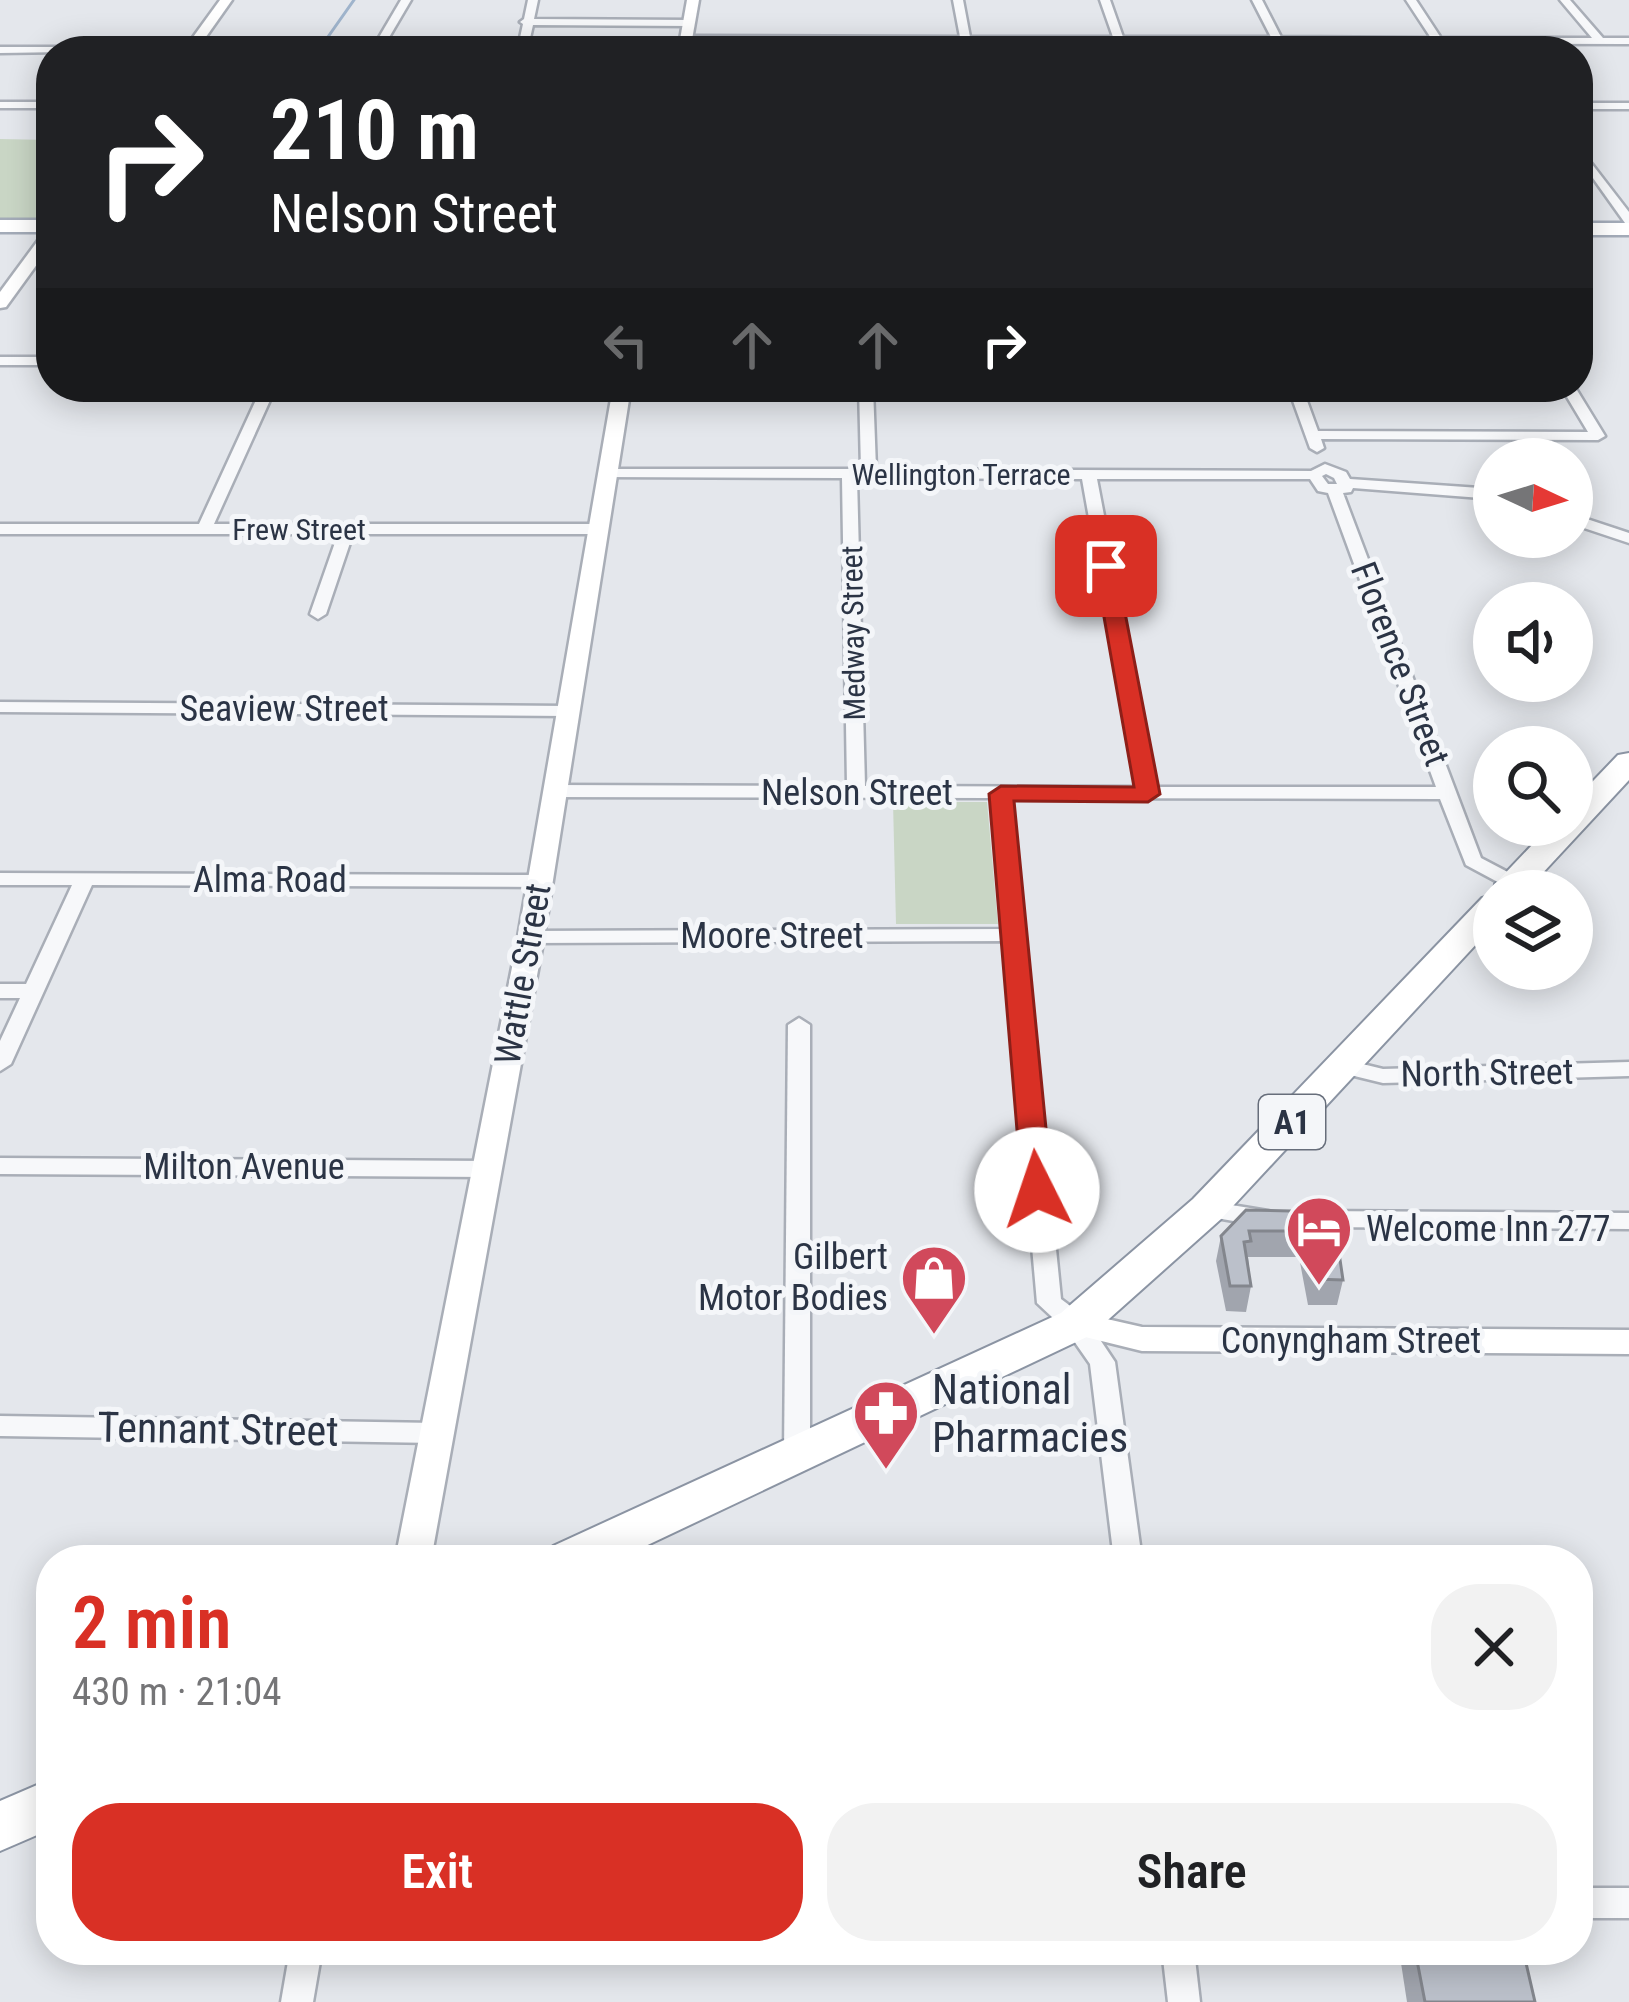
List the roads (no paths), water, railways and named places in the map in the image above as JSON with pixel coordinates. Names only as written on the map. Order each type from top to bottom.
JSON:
[{"type":"highway","name":"A1","points":[[1593,800],[1629,762]]},
{"type":"highway","name":"A1","points":[[1527,870],[1550,846]]},
{"type":"highway","name":"A1","points":[[602,1545],[1076,1324],[1207,1209],[1473,928]]},
{"type":"highway","points":[[0,1827],[36,1810]]},
{"type":"main road","points":[[0,226],[36,229]]},
{"type":"main road","points":[[1593,229],[1629,229]]},
{"type":"street","points":[[200,36],[226,0]]},
{"type":"street","points":[[385,36],[406,0]]},
{"type":"street","points":[[526,22],[533,0]]},
{"type":"street","points":[[687,36],[693,0]]},
{"type":"street","points":[[958,0],[964,36]]},
{"type":"street","points":[[1105,0],[1118,36]]},
{"type":"street","points":[[1257,0],[1276,36]]},
{"type":"street","points":[[1411,0],[1435,36]]},
{"type":"street","points":[[1564,0],[1598,40]]},
{"type":"street","points":[[526,22],[689,23]]},
{"type":"street","points":[[526,22],[530,27],[527,36]]},
{"type":"street","points":[[1593,40],[1629,41]]},
{"type":"street","points":[[0,50],[36,50]]},
{"type":"street","points":[[0,105],[36,105]]},
{"type":"street","points":[[1593,106],[1629,106]]},
{"type":"street","points":[[1593,170],[1629,220]]},
{"type":"street","points":[[0,303],[36,251]]},
{"type":"street","points":[[0,361],[36,362]]},
{"type":"street","points":[[203,530],[262,402]]},
{"type":"street","name":"Wattle Street","points":[[415,1545],[531,937],[620,402]]},
{"type":"street","name":"Medway Street","points":[[856,793],[859,474],[865,402]]},
{"type":"street","points":[[1300,402],[1319,471],[1341,487],[1473,493]]},
{"type":"street","points":[[1312,435],[1598,436],[1577,402]]},
{"type":"street","name":"Wellington Terrace","points":[[608,473],[1319,471]]},
{"type":"street","points":[[1089,474],[1148,794]]},
{"type":"street","name":"Florence Street","points":[[1341,487],[1473,862],[1481,870]]},
{"type":"street","points":[[1593,526],[1629,538]]},
{"type":"street","name":"Frew Street","points":[[0,529],[598,529]]},
{"type":"street","points":[[318,614],[347,529]]},
{"type":"street","name":"Seaview Street","points":[[0,707],[567,711]]},
{"type":"street","name":"Nelson Street","points":[[553,791],[1448,793]]},
{"type":"street","points":[[1001,794],[1049,1303],[1076,1324],[1102,1362],[1125,1545]]},
{"type":"street","name":"Alma Road","points":[[0,879],[539,881]]},
{"type":"street","points":[[0,1064],[85,880]]},
{"type":"street","name":"Moore Street","points":[[531,937],[1013,935]]},
{"type":"street","points":[[0,992],[33,992]]},
{"type":"street","points":[[797,1454],[799,1025]]},
{"type":"street","name":"North Street","points":[[1346,1066],[1383,1076],[1629,1070]]},
{"type":"street","name":"Milton Avenue","points":[[0,1166],[488,1169]]},
{"type":"street","points":[[1207,1209],[1267,1219],[1629,1220]]},
{"type":"street","name":"Conyngham Street","points":[[1076,1324],[1142,1339],[1629,1342]]},
{"type":"street","name":"Tennant Street","points":[[0,1426],[436,1432]]},
{"type":"street","points":[[1593,1903],[1629,1904]]},
{"type":"street","points":[[297,2002],[303,1965]]},
{"type":"street","points":[[1180,1965],[1184,2002]]},
{"type":"waterway","points":[[329,36],[354,0]]},
{"type":"place","name":"Welcome Inn 277","points":[[1319,1288]]},
{"type":"place","name":"Gilbert Motor Bodies","points":[[934,1337]]},
{"type":"place","name":"National Pharmacies","points":[[886,1472]]}]
